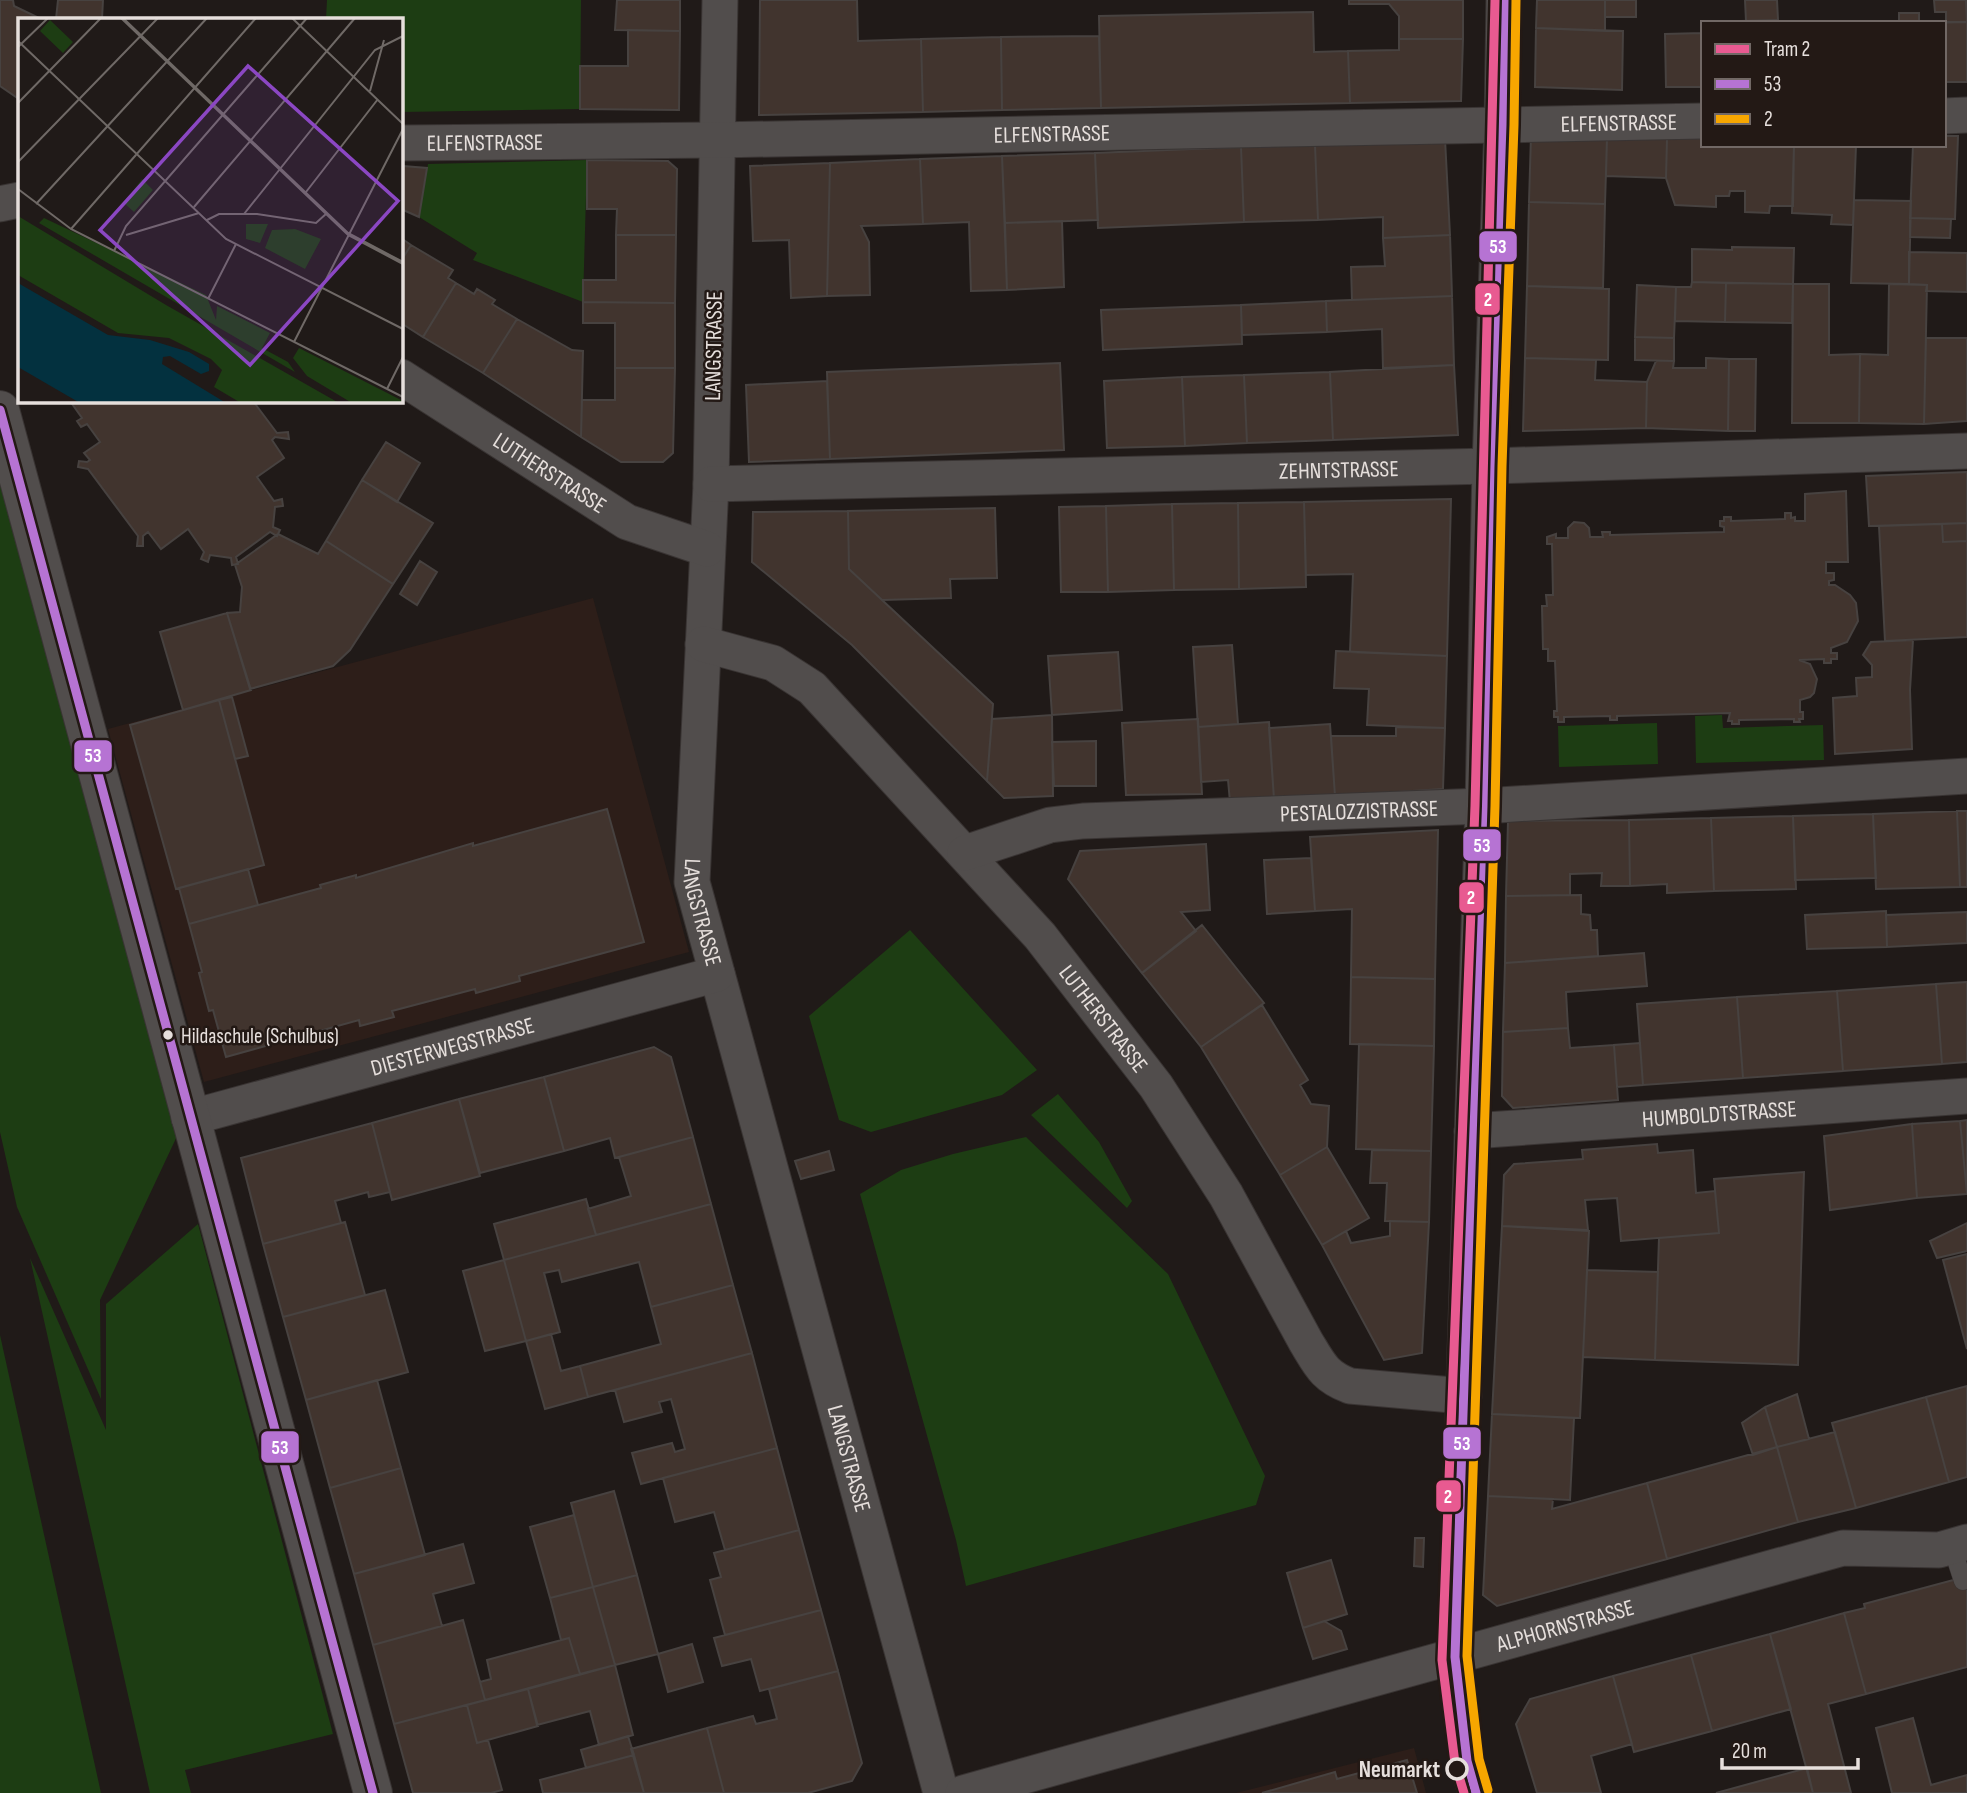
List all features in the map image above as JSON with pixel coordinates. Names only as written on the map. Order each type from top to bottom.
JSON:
[{"type":"street","name":"LANGSTRASSE","points":[[720,0],[708,549],[692,882],[941,1793]]},
{"type":"street","points":[[1476,1793],[1467,1761],[1455,1657],[1483,806],[1504,0]]},
{"type":"street","points":[[1946,116],[1967,115]]},
{"type":"street","name":"ELFENSTRASSE","points":[[402,143],[717,140],[1701,121]]},
{"type":"street","points":[[0,204],[18,200]]},
{"type":"street","name":"LUTHERSTRASSE","points":[[402,378],[627,522],[708,549]]},
{"type":"street","points":[[0,410],[373,1793]]},
{"type":"street","name":"ZEHNTSTRASSE","points":[[710,484],[1490,466],[1967,451]]},
{"type":"street","name":"LUTHERSTRASSE","points":[[703,644],[773,663],[812,688],[1040,936],[1156,1086],[1226,1195],[1319,1365],[1332,1379],[1350,1386],[1464,1396]]},
{"type":"street","name":"PESTALOZZISTRASSE","points":[[965,852],[1050,825],[1083,821],[1483,806],[1967,776]]},
{"type":"street","name":"DIESTERWEGSTRASSE","points":[[189,1118],[717,974]]},
{"type":"street","name":"HUMBOLDTSTRASSE","points":[[1472,1131],[1967,1096]]},
{"type":"street","name":"ALPHORNSTRASSE","points":[[963,1793],[1843,1548],[1940,1549],[1960,1545]]},
{"type":"lane","points":[[1960,1545],[1963,1581]]},
{"type":"shaded area","points":[[593,598],[689,952],[204,1082],[108,729]]},
{"type":"shaded area","points":[[1414,1748],[1426,1793],[1236,1793]]},
{"type":"green space","points":[[327,0],[581,0],[580,109],[402,112],[402,18],[326,18]]},
{"type":"green space","points":[[587,160],[583,302],[473,260],[477,253],[419,217],[428,164]]},
{"type":"green space","points":[[0,404],[202,1083],[100,1300],[101,1399],[17,1207],[0,1132]]},
{"type":"green space","points":[[1722,715],[1723,728],[1823,725],[1824,760],[1696,763],[1695,716]]},
{"type":"green space","points":[[1657,723],[1658,764],[1559,767],[1558,726]]},
{"type":"green space","points":[[910,930],[1037,1070],[1002,1095],[871,1132],[839,1120],[809,1016]]},
{"type":"green space","points":[[1058,1094],[1099,1142],[1132,1201],[1127,1208],[1031,1115]]},
{"type":"green space","points":[[1026,1137],[1168,1274],[1265,1476],[1256,1505],[966,1586],[956,1540],[860,1194],[901,1170],[953,1154]]},
{"type":"green space","points":[[198,1224],[333,1734],[185,1770],[191,1793],[150,1793],[30,1258],[106,1430],[106,1304]]},
{"type":"green space","points":[[0,1335],[101,1793],[0,1793]]},
{"type":"building","points":[[0,0],[13,0],[14,6],[39,18],[18,18],[18,98],[0,86]]},
{"type":"building","points":[[58,0],[103,0],[102,18],[56,18]]},
{"type":"building","points":[[617,0],[680,0],[680,31],[615,30]]},
{"type":"building","points":[[760,0],[857,0],[858,41],[921,39],[923,112],[759,115]]},
{"type":"building","points":[[1349,0],[1463,0],[1463,39],[1399,39],[1399,16],[1389,4],[1349,4]]},
{"type":"building","points":[[1537,0],[1605,0],[1605,31],[1536,28]]},
{"type":"building","points":[[1605,0],[1636,0],[1636,17],[1605,17]]},
{"type":"building","points":[[1745,0],[1777,0],[1778,20],[1746,21]]},
{"type":"building","points":[[1934,0],[1966,0],[1967,22],[1946,22],[1946,12],[1935,12]]},
{"type":"building","points":[[1313,12],[1314,52],[1348,51],[1350,103],[1101,108],[1099,16]]},
{"type":"building","points":[[1899,13],[1919,13],[1919,21],[1899,21]]},
{"type":"building","points":[[1967,22],[1967,82],[1946,82],[1946,23]]},
{"type":"building","points":[[1536,28],[1623,31],[1622,90],[1535,87]]},
{"type":"building","points":[[628,30],[680,31],[679,110],[580,109],[580,66],[628,66]]},
{"type":"building","points":[[1701,33],[1701,87],[1666,87],[1665,34]]},
{"type":"building","points":[[1099,36],[1101,108],[1002,110],[1001,37]]},
{"type":"building","points":[[1001,37],[1002,110],[923,112],[921,39]]},
{"type":"building","points":[[1399,39],[1463,39],[1461,101],[1350,103],[1348,51],[1399,50]]},
{"type":"building","points":[[1531,135],[1607,138],[1605,204],[1529,202]]},
{"type":"building","points":[[1946,136],[1958,136],[1955,219],[1910,218],[1913,147],[1946,147]]},
{"type":"building","points":[[1607,138],[1667,139],[1666,178],[1606,176]]},
{"type":"building","points":[[1701,138],[1701,147],[1794,147],[1793,206],[1770,206],[1769,213],[1745,212],[1745,191],[1730,191],[1729,196],[1716,196],[1716,207],[1675,205],[1666,178],[1667,139]]},
{"type":"building","points":[[1445,139],[1450,235],[1383,238],[1383,217],[1318,220],[1315,145]]},
{"type":"building","points":[[1315,145],[1318,220],[1244,222],[1241,147]]},
{"type":"building","points":[[1241,147],[1244,222],[1098,228],[1095,153]]},
{"type":"building","points":[[1794,147],[1856,147],[1853,225],[1831,224],[1832,215],[1792,213]]},
{"type":"building","points":[[1095,153],[1098,220],[1005,223],[1002,156]]},
{"type":"building","points":[[1002,156],[1007,290],[971,291],[969,222],[923,224],[920,159]]},
{"type":"building","points":[[920,159],[923,224],[861,226],[869,242],[870,295],[827,296],[830,163]]},
{"type":"building","points":[[587,160],[668,161],[677,169],[676,235],[616,235],[617,209],[587,209]]},
{"type":"building","points":[[830,163],[827,296],[791,298],[789,240],[753,241],[750,166]]},
{"type":"building","points":[[403,166],[427,168],[419,217],[402,209]]},
{"type":"building","points":[[1854,200],[1911,201],[1909,284],[1851,283]]},
{"type":"building","points":[[1529,202],[1605,204],[1603,288],[1527,286]]},
{"type":"building","points":[[1910,218],[1951,219],[1950,238],[1910,237]]},
{"type":"building","points":[[1062,221],[1064,287],[1007,290],[1005,223]]},
{"type":"building","points":[[616,235],[676,235],[675,303],[583,302],[583,280],[616,280]]},
{"type":"building","points":[[1450,235],[1452,296],[1352,300],[1351,267],[1385,266],[1383,238]]},
{"type":"building","points":[[402,239],[411,245],[402,259]]},
{"type":"building","points":[[411,245],[453,270],[448,278],[456,283],[423,337],[402,324],[402,259]]},
{"type":"building","points":[[1732,247],[1794,248],[1793,284],[1692,282],[1692,249],[1732,250]]},
{"type":"building","points":[[1909,252],[1967,253],[1967,292],[1926,291],[1927,285],[1909,284]]},
{"type":"building","points":[[1692,282],[1726,283],[1725,322],[1675,321],[1676,287],[1691,287]]},
{"type":"building","points":[[456,283],[474,294],[477,289],[495,300],[492,304],[517,319],[483,373],[423,337]]},
{"type":"building","points":[[1726,283],[1793,284],[1792,323],[1725,322]]},
{"type":"building","points":[[1793,284],[1829,284],[1829,355],[1860,354],[1859,423],[1792,423]]},
{"type":"building","points":[[1889,284],[1927,285],[1924,424],[1859,423],[1860,354],[1888,355]]},
{"type":"building","points":[[1637,285],[1676,287],[1674,338],[1635,337]]},
{"type":"building","points":[[1527,286],[1609,289],[1608,360],[1525,358]]},
{"type":"building","points":[[1452,296],[1454,365],[1383,368],[1382,329],[1327,332],[1326,301]]},
{"type":"building","points":[[1326,301],[1327,332],[1242,335],[1241,305]]},
{"type":"building","points":[[583,302],[675,303],[675,368],[615,368],[615,323],[583,323]]},
{"type":"building","points":[[1241,305],[1242,344],[1103,350],[1101,310]]},
{"type":"building","points":[[517,319],[572,350],[583,351],[581,437],[483,373]]},
{"type":"building","points":[[1635,337],[1674,338],[1674,361],[1635,360]]},
{"type":"building","points":[[1926,338],[1967,338],[1967,421],[1924,424]]},
{"type":"building","points":[[1525,358],[1596,360],[1595,380],[1647,382],[1646,428],[1523,431]]},
{"type":"building","points":[[1706,358],[1729,359],[1728,431],[1646,428],[1647,382],[1656,361],[1674,361],[1673,368],[1706,368]]},
{"type":"building","points":[[1729,359],[1756,359],[1755,431],[1728,431]]},
{"type":"building","points":[[1060,363],[1064,450],[830,459],[827,372]]},
{"type":"building","points":[[1454,365],[1458,435],[1333,440],[1330,372]]},
{"type":"building","points":[[615,368],[675,368],[673,453],[663,462],[621,462],[581,437],[582,400],[615,400]]},
{"type":"building","points":[[1330,372],[1333,440],[1247,443],[1244,375]]},
{"type":"building","points":[[1244,375],[1247,443],[1185,446],[1182,377]]},
{"type":"building","points":[[1182,377],[1185,446],[1107,448],[1104,381]]},
{"type":"building","points":[[827,381],[830,459],[749,462],[746,385]]},
{"type":"building","points":[[71,402],[254,402],[277,433],[288,432],[289,439],[275,437],[272,440],[284,458],[257,477],[274,501],[282,499],[283,506],[275,507],[273,527],[280,530],[277,536],[270,532],[236,557],[238,564],[232,565],[231,558],[210,555],[208,562],[201,559],[204,552],[188,529],[161,549],[148,532],[143,536],[143,546],[137,546],[138,536],[88,469],[78,467],[79,461],[90,460],[84,453],[100,442],[87,424],[81,427],[77,421],[82,418]]},
{"type":"building","points":[[386,442],[420,463],[397,502],[362,480]]},
{"type":"building","points":[[1967,472],[1967,523],[1869,526],[1866,476]]},
{"type":"building","points":[[362,480],[433,523],[393,584],[326,541]]},
{"type":"building","points":[[1846,491],[1848,562],[1826,562],[1826,573],[1834,573],[1834,580],[1829,581],[1829,585],[1835,585],[1850,595],[1856,603],[1858,621],[1847,642],[1831,648],[1831,653],[1837,653],[1837,659],[1831,659],[1831,663],[1824,663],[1824,659],[1799,660],[1810,664],[1817,679],[1814,693],[1800,700],[1803,719],[1799,719],[1800,722],[1794,722],[1794,719],[1739,720],[1739,724],[1732,724],[1732,721],[1728,721],[1730,713],[1617,716],[1617,720],[1610,720],[1610,716],[1564,717],[1564,722],[1558,722],[1558,717],[1554,717],[1554,711],[1557,711],[1555,661],[1548,661],[1548,649],[1543,649],[1542,606],[1547,606],[1546,595],[1553,595],[1552,544],[1547,544],[1547,537],[1556,534],[1556,538],[1568,538],[1568,528],[1574,522],[1584,523],[1589,528],[1590,537],[1603,537],[1602,532],[1610,532],[1610,535],[1724,532],[1720,521],[1724,521],[1724,517],[1731,517],[1731,521],[1785,519],[1785,513],[1791,513],[1791,518],[1795,517],[1795,521],[1805,521],[1805,494]]},
{"type":"building","points":[[1451,499],[1447,656],[1350,652],[1353,574],[1306,575],[1304,502]]},
{"type":"building","points":[[1304,502],[1306,587],[1239,589],[1238,503]]},
{"type":"building","points":[[1238,503],[1239,589],[1174,590],[1172,504]]},
{"type":"building","points":[[1172,504],[1174,590],[1108,592],[1106,506]]},
{"type":"building","points":[[1106,506],[1108,592],[1061,592],[1059,507]]},
{"type":"building","points":[[995,508],[997,578],[950,579],[951,598],[882,600],[849,569],[848,511]]},
{"type":"building","points":[[848,511],[849,569],[993,704],[987,781],[852,645],[752,562],[753,512]]},
{"type":"building","points":[[1967,523],[1967,541],[1943,542],[1942,524]]},
{"type":"building","points":[[1942,524],[1943,542],[1967,541],[1967,637],[1885,641],[1879,526]]},
{"type":"building","points":[[278,534],[318,554],[326,541],[393,584],[350,650],[333,666],[250,689],[227,613],[240,612],[242,587],[235,565]]},
{"type":"building","points":[[420,561],[437,572],[417,605],[400,594]]},
{"type":"building","points":[[227,613],[251,690],[183,710],[160,632]]},
{"type":"building","points":[[1913,640],[1910,690],[1912,749],[1835,754],[1833,698],[1857,696],[1856,678],[1872,677],[1872,665],[1863,655],[1871,642]]},
{"type":"building","points":[[1232,645],[1238,724],[1198,727],[1193,647]]},
{"type":"building","points":[[1336,651],[1447,656],[1445,728],[1367,725],[1369,689],[1334,688]]},
{"type":"building","points":[[1118,652],[1122,710],[1052,715],[1048,656]]},
{"type":"building","points":[[232,697],[248,756],[235,759],[219,700]]},
{"type":"building","points":[[219,700],[264,865],[176,889],[130,725]]},
{"type":"building","points":[[1052,715],[1053,796],[1004,798],[987,781],[992,719]]},
{"type":"building","points":[[1198,719],[1202,794],[1126,795],[1122,723]]},
{"type":"building","points":[[1269,722],[1274,799],[1230,802],[1228,780],[1201,782],[1198,727]]},
{"type":"building","points":[[1330,724],[1335,796],[1274,799],[1269,728]]},
{"type":"building","points":[[1396,727],[1445,728],[1443,789],[1335,796],[1331,736],[1396,736]]},
{"type":"building","points":[[1096,741],[1096,786],[1054,786],[1052,742]]},
{"type":"building","points":[[607,809],[644,942],[519,976],[520,981],[476,993],[475,989],[392,1011],[394,1017],[360,1026],[359,1020],[226,1057],[213,1010],[209,1011],[189,924],[321,888],[320,885],[356,875],[356,878],[473,843],[473,846]]},
{"type":"building","points":[[1957,811],[1960,887],[1876,889],[1873,814]]},
{"type":"building","points":[[1957,811],[1967,811],[1967,887],[1960,887]]},
{"type":"building","points":[[1873,814],[1876,878],[1795,880],[1793,816]]},
{"type":"building","points":[[1793,816],[1796,889],[1714,891],[1711,818]]},
{"type":"building","points":[[1711,818],[1714,891],[1667,893],[1667,884],[1630,886],[1629,820]]},
{"type":"building","points":[[1629,820],[1630,886],[1601,886],[1602,873],[1570,874],[1570,895],[1506,896],[1508,821]]},
{"type":"building","points":[[1438,830],[1435,979],[1351,977],[1352,909],[1315,911],[1310,837]]},
{"type":"building","points":[[1206,844],[1210,910],[1181,912],[1196,931],[1142,973],[1068,879],[1080,851]]},
{"type":"building","points":[[1311,858],[1315,911],[1267,914],[1264,860]]},
{"type":"building","points":[[248,869],[258,905],[189,924],[179,888]]},
{"type":"building","points":[[1581,895],[1581,914],[1590,915],[1591,930],[1597,930],[1598,956],[1505,963],[1506,896]]},
{"type":"building","points":[[1886,911],[1887,947],[1807,949],[1805,915]]},
{"type":"building","points":[[1967,912],[1967,943],[1887,947],[1886,915]]},
{"type":"building","points":[[1202,925],[1264,1003],[1201,1047],[1142,973]]},
{"type":"building","points":[[1644,953],[1647,986],[1566,992],[1568,1028],[1503,1032],[1505,963]]},
{"type":"building","points":[[1351,977],[1435,979],[1434,1046],[1350,1044]]},
{"type":"building","points":[[1967,982],[1967,1062],[1942,1064],[1936,984]]},
{"type":"building","points":[[1936,984],[1942,1064],[1843,1071],[1837,991]]},
{"type":"building","points":[[1837,991],[1843,1071],[1743,1078],[1737,997]]},
{"type":"building","points":[[1737,997],[1743,1078],[1643,1085],[1637,1004]]},
{"type":"building","points":[[1262,1005],[1308,1080],[1300,1085],[1311,1104],[1329,1106],[1327,1147],[1280,1175],[1201,1047]]},
{"type":"building","points":[[1568,1028],[1570,1048],[1614,1045],[1618,1100],[1513,1108],[1502,1096],[1503,1032]]},
{"type":"building","points":[[1640,1043],[1643,1085],[1617,1087],[1614,1045]]},
{"type":"building","points":[[1359,1044],[1434,1046],[1431,1151],[1356,1149]]},
{"type":"building","points":[[654,1047],[671,1057],[693,1137],[615,1158],[610,1138],[564,1151],[544,1077]]},
{"type":"building","points":[[544,1077],[564,1151],[480,1173],[459,1099]]},
{"type":"building","points":[[459,1099],[480,1176],[392,1200],[372,1123]]},
{"type":"building","points":[[1967,1120],[1967,1194],[1960,1121]]},
{"type":"building","points":[[1960,1121],[1967,1194],[1917,1198],[1912,1124]]},
{"type":"building","points":[[372,1123],[390,1192],[369,1197],[368,1192],[335,1201],[341,1223],[263,1244],[241,1158]]},
{"type":"building","points":[[1912,1124],[1917,1198],[1830,1210],[1824,1136]]},
{"type":"building","points":[[693,1137],[711,1204],[596,1235],[588,1209],[631,1196],[619,1157]]},
{"type":"building","points":[[1657,1144],[1658,1153],[1693,1150],[1696,1193],[1715,1191],[1719,1233],[1621,1241],[1617,1198],[1585,1200],[1588,1230],[1502,1226],[1504,1175],[1514,1164],[1583,1159],[1582,1150]]},
{"type":"building","points":[[1327,1147],[1369,1218],[1322,1245],[1280,1175]]},
{"type":"building","points":[[1372,1150],[1431,1151],[1429,1222],[1385,1221],[1387,1183],[1370,1183]]},
{"type":"building","points":[[829,1151],[834,1170],[801,1179],[795,1161]]},
{"type":"building","points":[[1804,1172],[1798,1365],[1655,1360],[1659,1238],[1719,1233],[1714,1179]]},
{"type":"building","points":[[586,1199],[596,1235],[504,1260],[494,1224]]},
{"type":"building","points":[[711,1204],[733,1285],[651,1307],[639,1262],[562,1282],[559,1270],[544,1273],[560,1332],[526,1341],[504,1260]]},
{"type":"building","points":[[1390,1221],[1429,1222],[1422,1353],[1384,1360],[1322,1245],[1346,1231],[1351,1243],[1390,1236]]},
{"type":"building","points":[[345,1222],[365,1295],[283,1317],[263,1244]]},
{"type":"building","points":[[1967,1223],[1967,1251],[1937,1258],[1930,1241]]},
{"type":"building","points":[[1502,1226],[1589,1231],[1580,1418],[1492,1414]]},
{"type":"building","points":[[1967,1254],[1967,1349],[1943,1260]]},
{"type":"building","points":[[504,1260],[526,1341],[485,1351],[463,1271]]},
{"type":"building","points":[[1587,1270],[1658,1272],[1655,1360],[1583,1357]]},
{"type":"building","points":[[733,1285],[752,1353],[588,1397],[580,1366],[661,1344],[651,1307]]},
{"type":"building","points":[[385,1290],[408,1372],[306,1400],[283,1317]]},
{"type":"building","points":[[551,1334],[561,1371],[580,1366],[588,1397],[545,1409],[526,1341]]},
{"type":"building","points":[[752,1353],[777,1448],[641,1484],[632,1453],[672,1443],[675,1452],[685,1449],[671,1399],[659,1402],[662,1412],[624,1422],[615,1390]]},
{"type":"building","points":[[377,1380],[401,1468],[330,1488],[306,1400]]},
{"type":"building","points":[[1967,1386],[1967,1477],[1949,1482],[1926,1397]]},
{"type":"building","points":[[1797,1394],[1809,1439],[1777,1447],[1765,1407]]},
{"type":"building","points":[[1926,1397],[1949,1482],[1856,1508],[1832,1423]]},
{"type":"building","points":[[1765,1407],[1777,1447],[1753,1455],[1742,1423]]},
{"type":"building","points":[[1492,1414],[1574,1418],[1570,1500],[1488,1496]]},
{"type":"building","points":[[1835,1432],[1856,1508],[1798,1522],[1777,1447]]},
{"type":"building","points":[[1777,1447],[1798,1522],[1667,1559],[1647,1483]]},
{"type":"building","points":[[777,1448],[799,1530],[725,1550],[714,1512],[675,1522],[663,1478]]},
{"type":"building","points":[[401,1468],[425,1555],[354,1574],[330,1488]]},
{"type":"building","points":[[1647,1483],[1667,1559],[1497,1606],[1483,1595],[1488,1496],[1553,1499],[1552,1509]]},
{"type":"building","points":[[614,1491],[637,1575],[593,1587],[571,1503]]},
{"type":"building","points":[[574,1515],[593,1587],[550,1598],[530,1527]]},
{"type":"building","points":[[799,1530],[821,1610],[725,1635],[710,1580],[721,1577],[714,1553]]},
{"type":"building","points":[[1415,1538],[1424,1538],[1423,1567],[1414,1566]]},
{"type":"building","points":[[463,1544],[474,1583],[433,1594],[442,1626],[373,1645],[354,1574]]},
{"type":"building","points":[[1331,1560],[1347,1614],[1303,1628],[1287,1573]]},
{"type":"building","points":[[637,1575],[658,1654],[615,1665],[593,1587]]},
{"type":"building","points":[[1957,1579],[1967,1580],[1967,1667],[1866,1694],[1844,1613],[1865,1608],[1864,1604]]},
{"type":"building","points":[[593,1587],[615,1665],[580,1674],[569,1638],[561,1640],[550,1598]]},
{"type":"building","points":[[821,1610],[838,1671],[760,1691],[751,1659],[722,1666],[714,1638]]},
{"type":"building","points":[[1844,1613],[1866,1694],[1828,1704],[1851,1793],[1813,1793],[1770,1634]]},
{"type":"building","points":[[463,1620],[485,1700],[394,1724],[373,1645]]},
{"type":"building","points":[[1324,1621],[1341,1631],[1347,1649],[1313,1659],[1303,1628]]},
{"type":"building","points":[[1770,1634],[1791,1709],[1712,1731],[1691,1655]]},
{"type":"building","points":[[569,1638],[580,1674],[485,1700],[480,1682],[491,1679],[487,1660]]},
{"type":"building","points":[[692,1644],[703,1682],[668,1692],[658,1654]]},
{"type":"building","points":[[1691,1655],[1712,1731],[1634,1752],[1613,1676]]},
{"type":"building","points":[[615,1665],[633,1735],[599,1745],[590,1711],[537,1725],[528,1689]]},
{"type":"building","points":[[838,1671],[862,1763],[852,1781],[808,1793],[724,1793],[707,1728],[753,1716],[756,1724],[777,1719],[769,1689]]},
{"type":"building","points":[[1613,1676],[1632,1744],[1591,1756],[1601,1793],[1537,1793],[1516,1724],[1530,1699]]},
{"type":"building","points":[[528,1689],[538,1726],[477,1743],[467,1705]]},
{"type":"building","points":[[467,1705],[477,1743],[488,1740],[502,1790],[491,1793],[413,1793],[394,1724]]},
{"type":"building","points":[[1913,1718],[1931,1785],[1967,1775],[1967,1793],[1892,1793],[1876,1728]]},
{"type":"building","points":[[707,1728],[724,1793],[644,1793],[631,1749]]},
{"type":"building","points":[[628,1736],[634,1755],[586,1768],[581,1750]]},
{"type":"building","points":[[634,1755],[644,1793],[543,1793],[540,1780]]},
{"type":"building","points":[[1407,1760],[1417,1793],[1262,1793],[1335,1772],[1337,1779]]},
{"type":"building","points":[[1807,1768],[1813,1793],[1716,1793]]},
{"type":"tram line","name":"2","points":[[1464,1793],[1455,1763],[1442,1660],[1475,806],[1495,0]]},
{"type":"transit line","name":"53","points":[[1476,1793],[1467,1761],[1455,1657],[1483,806],[1504,0]]},
{"type":"transit line","name":"2","points":[[1488,1790],[1479,1759],[1467,1656],[1495,806],[1516,0]]},
{"type":"transit line","name":"53","points":[[0,410],[373,1793]]},
{"type":"place","name":"Hildaschule (Schulbus)","points":[[168,1035]]},
{"type":"place","name":"Neumarkt","points":[[1457,1769]]}]
